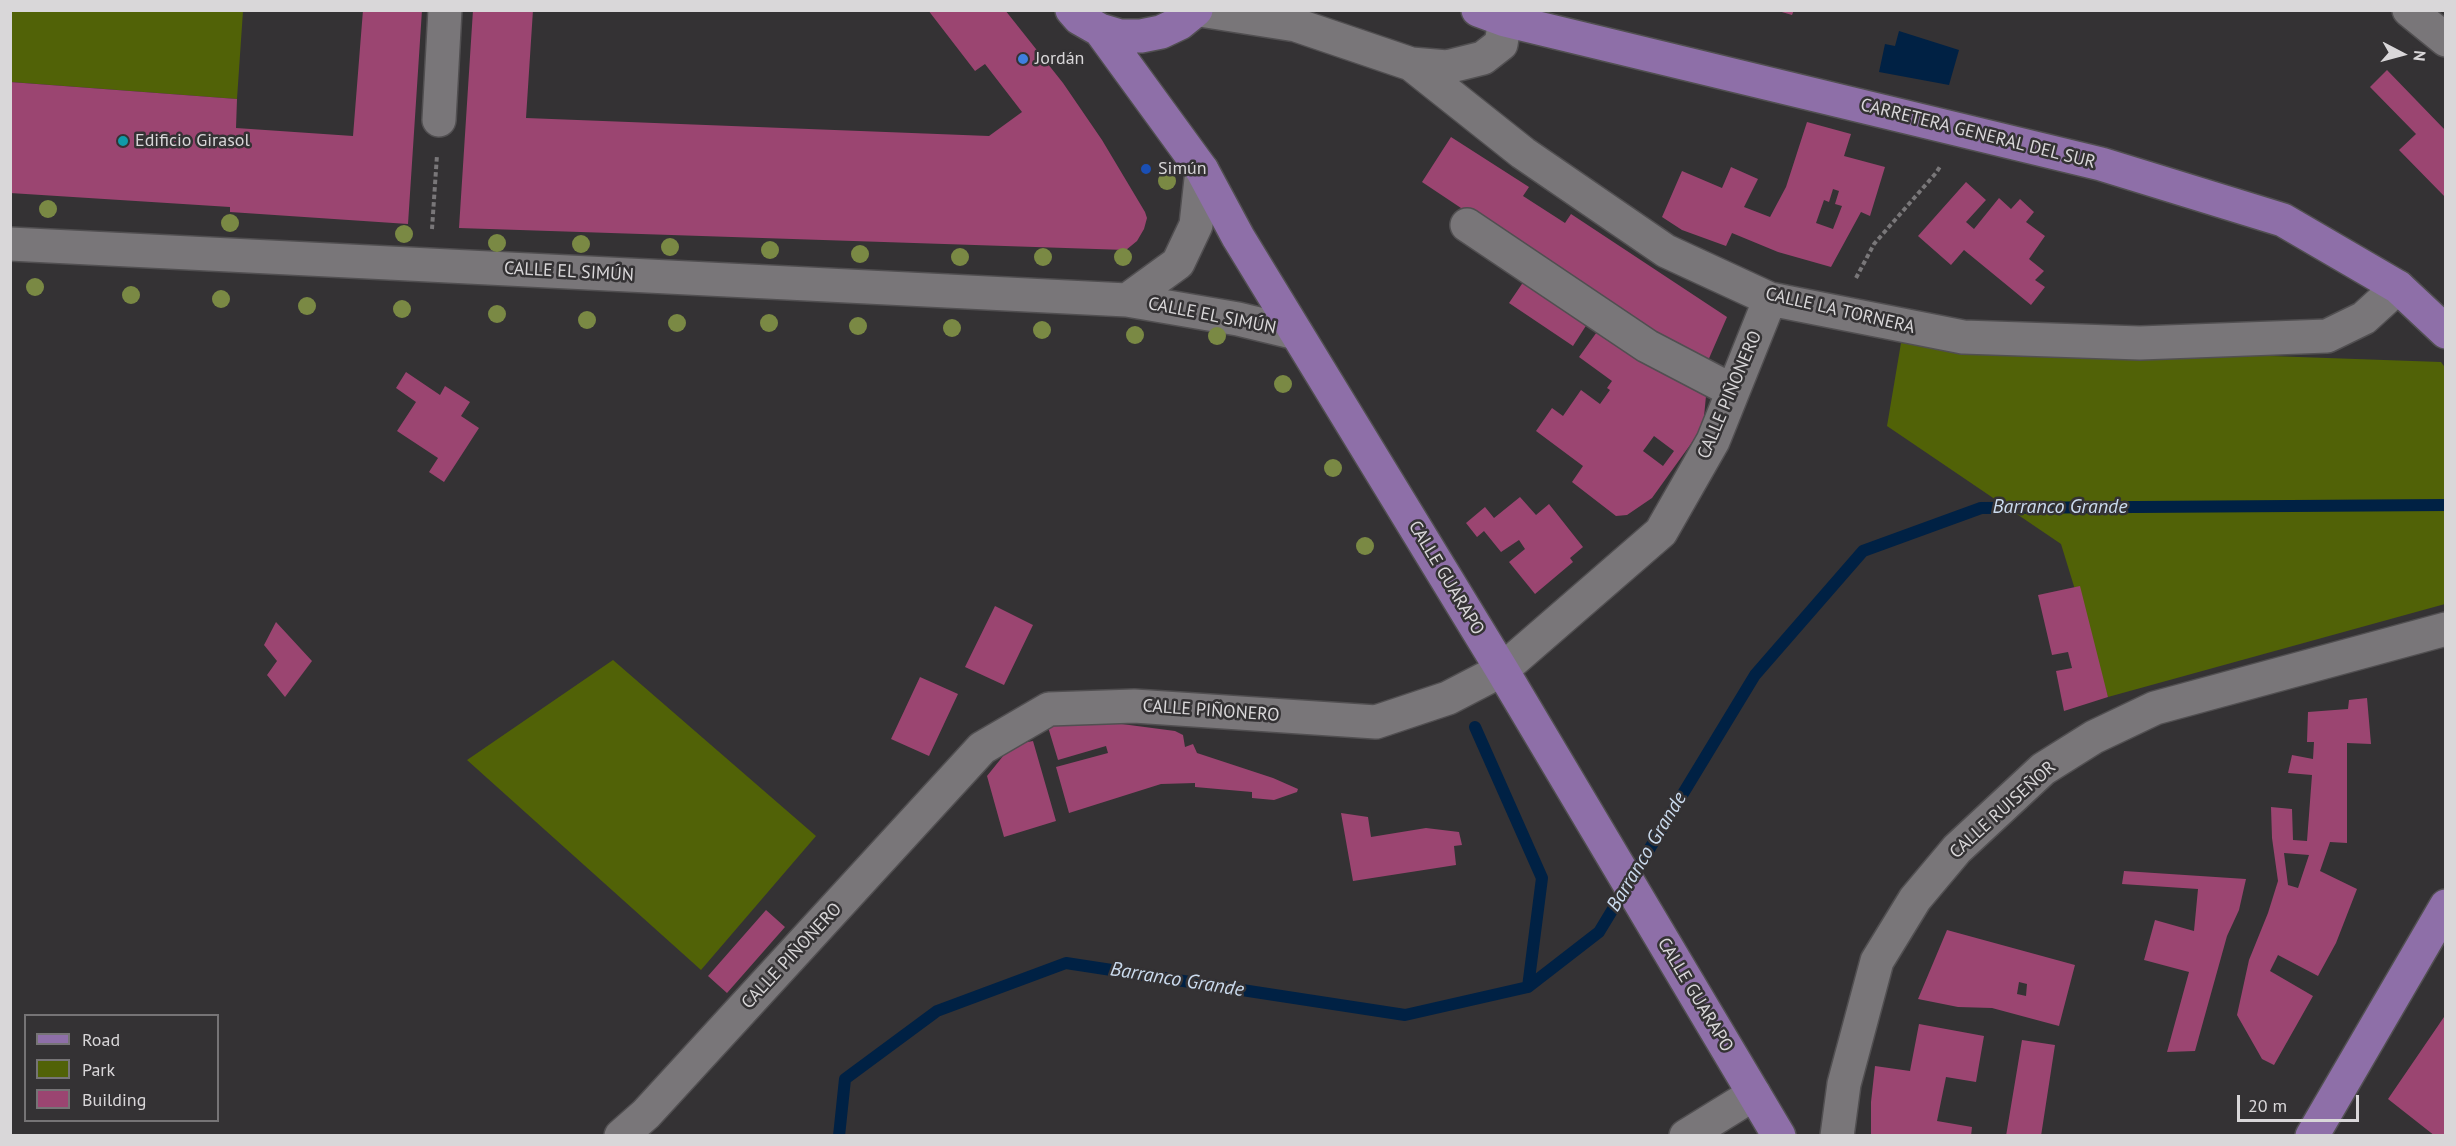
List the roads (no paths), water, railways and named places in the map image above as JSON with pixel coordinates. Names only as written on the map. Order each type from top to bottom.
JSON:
[{"type":"main road","points":[[1072,10],[1079,18],[1100,30],[1120,36],[1141,36],[1161,32],[1180,23],[1198,10]]},
{"type":"main road","name":"CARRETERA GENERAL DEL SUR","points":[[1497,14],[2101,164],[2283,220],[2398,287],[2445,332]]},
{"type":"main road","name":"CALLE GUARAPO","points":[[1100,30],[1202,170],[1238,237],[1502,670],[1779,1136]]},
{"type":"main road","points":[[2312,1136],[2445,906]]},
{"type":"street","points":[[439,120],[445,10]]},
{"type":"street","name":"CALLE LA TORNERA","points":[[1198,10],[1296,25],[1411,64],[1522,153],[1666,251],[1770,299],[1963,337],[2140,343],[2327,336],[2364,318],[2398,287]]},
{"type":"street","points":[[2409,10],[2445,40]]},
{"type":"street","points":[[1411,64],[1447,67],[1484,58],[1501,44],[1497,14]]},
{"type":"street","name":"CALLE EL SIMÚN","points":[[1127,300],[1178,263],[1196,225],[1202,170]]},
{"type":"street","points":[[1467,225],[1647,346],[1733,391]]},
{"type":"street","name":"CALLE EL SIMÚN","points":[[10,244],[1127,300],[1238,319],[1296,333]]},
{"type":"street","name":"CALLE PIÑONERO","points":[[621,1136],[646,1114],[982,748],[1049,709],[1134,706],[1376,722],[1448,698],[1502,670],[1661,532],[1713,441],[1770,299]]},
{"type":"street","name":"CALLE RUISEÑOR","points":[[1837,1136],[1844,1084],[1877,961],[1915,898],[1956,849],[2043,769],[2094,737],[2155,708],[2445,629]]},
{"type":"street","points":[[1686,1136],[1754,1094]]},
{"type":"water","points":[[1899,31],[1959,50],[1949,85],[1879,72],[1885,44],[1895,46]]},
{"type":"waterway","name":"Barranco Grande","points":[[839,1136],[845,1079],[937,1011],[1066,963],[1405,1015],[1528,987],[1599,932],[1755,675],[1863,551],[1981,508],[2446,505]]},
{"type":"waterway","points":[[1475,727],[1542,878],[1528,987]]},
{"type":"place","name":"Jordán","points":[[1023,59]]},
{"type":"place","name":"Edificio Girasol","points":[[123,141]]},
{"type":"place","name":"Simún","points":[[1146,169]]}]
